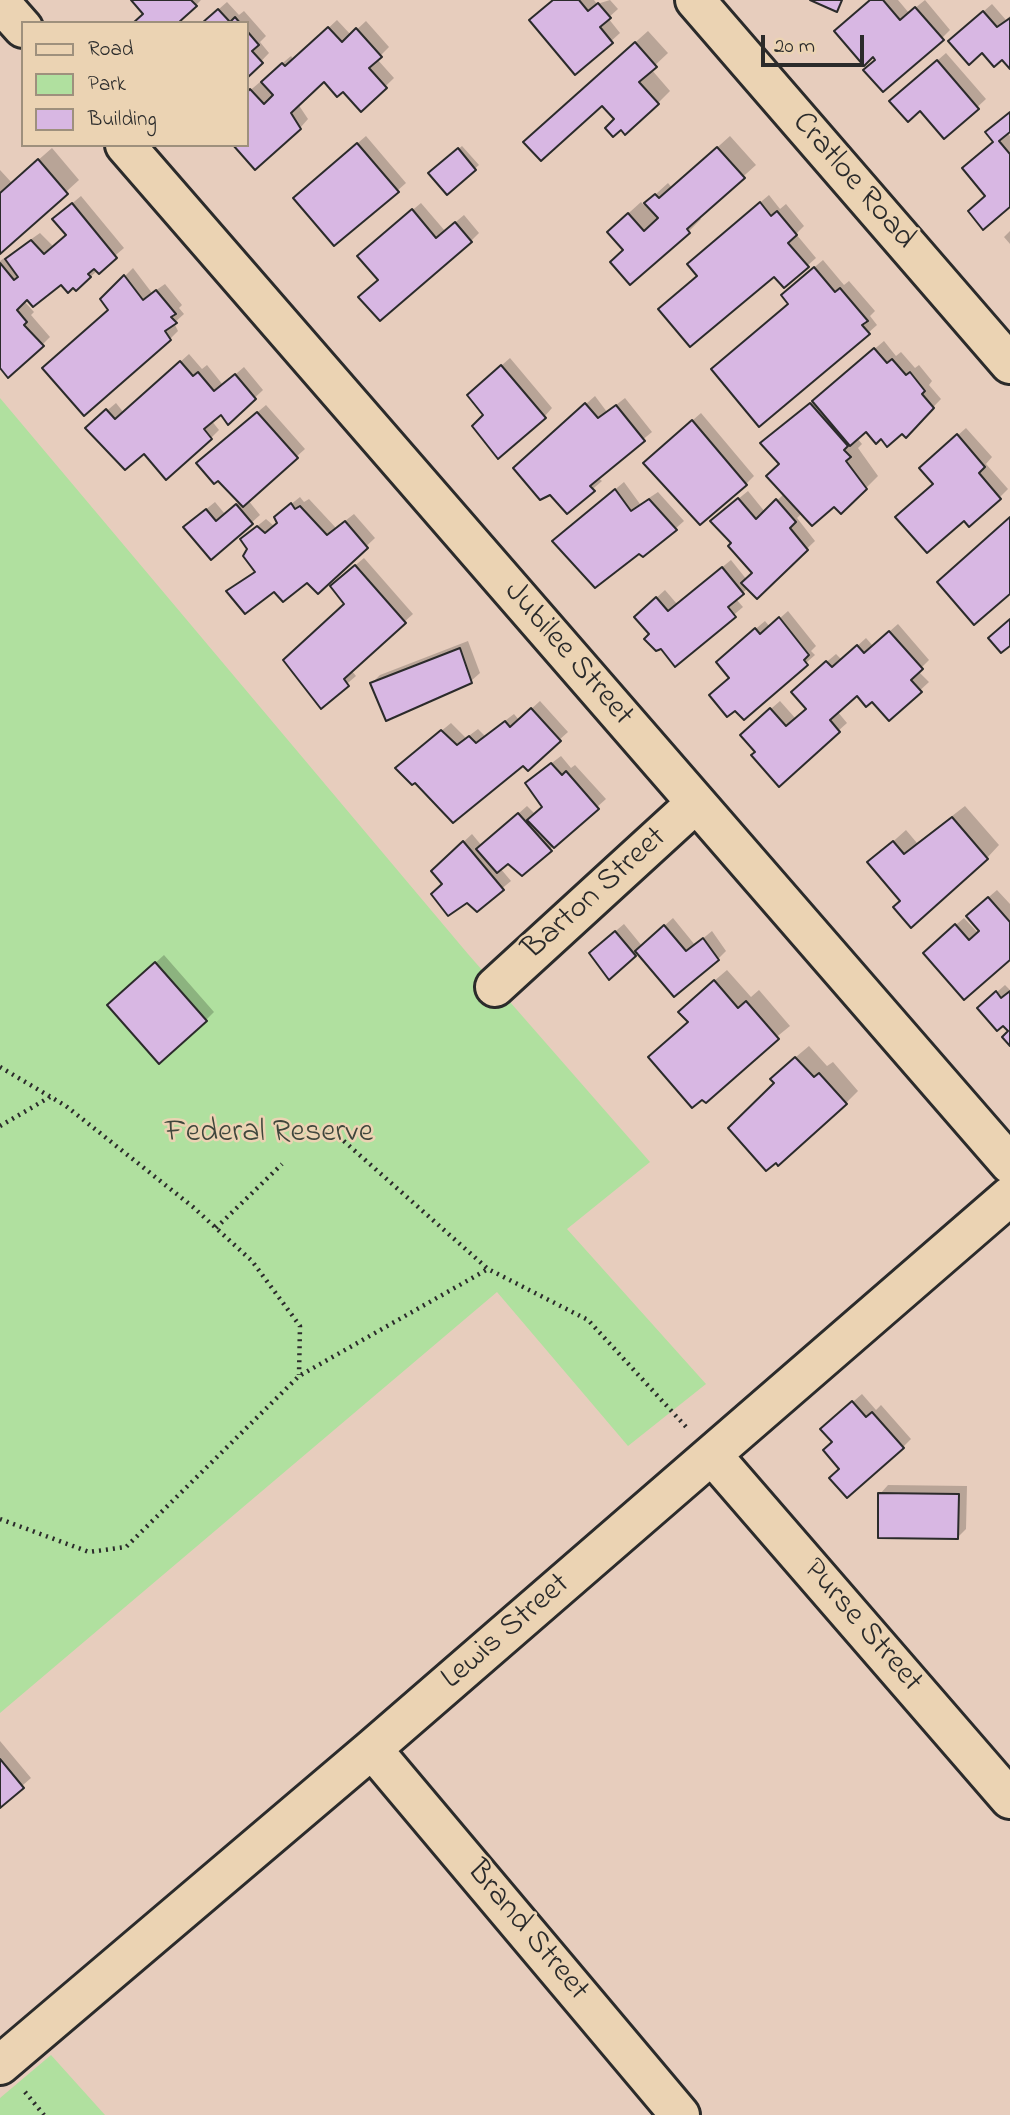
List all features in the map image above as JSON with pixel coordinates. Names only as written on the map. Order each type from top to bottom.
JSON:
[{"type":"street","name":"Cratloe Road","points":[[695,0],[1010,364]]},
{"type":"street","points":[[0,2],[21,26]]},
{"type":"street","name":"Jubilee Street","points":[[127,147],[1010,1164]]},
{"type":"street","name":"Barton Street","points":[[495,987],[696,803]]},
{"type":"street","name":"Lewis Street","points":[[0,2065],[372,1749],[1010,1196]]},
{"type":"street","name":"Purse Street","points":[[712,1455],[1010,1799]]},
{"type":"street","name":"Brand Street","points":[[372,1749],[680,2115]]},
{"type":"path","points":[[0,1067],[51,1097],[216,1228],[252,1261],[300,1326],[299,1376]]},
{"type":"path","points":[[0,1126],[51,1097]]},
{"type":"path","points":[[328,1127],[488,1269],[588,1321],[712,1455]]},
{"type":"path","points":[[216,1228],[282,1164]]},
{"type":"path","points":[[0,1519],[89,1552],[126,1546],[299,1376],[488,1269]]},
{"type":"green space","name":"Federal Reserve","points":[[0,398],[468,954],[650,1162],[567,1229],[706,1384],[628,1446],[497,1292],[0,1713]]},
{"type":"green space","points":[[51,2055],[105,2115],[0,2115],[0,2098]]},
{"type":"building","points":[[131,0],[191,0],[197,6],[180,21],[135,21],[143,14]]},
{"type":"building","points":[[553,0],[579,0],[588,11],[598,3],[611,18],[600,27],[613,43],[575,75],[529,20]]},
{"type":"building","points":[[810,0],[842,0],[837,12]]},
{"type":"building","points":[[870,0],[883,0],[900,20],[915,7],[944,40],[883,92],[863,70],[875,60],[873,57],[864,66],[834,31]]},
{"type":"building","points":[[218,9],[229,21],[204,21]]},
{"type":"building","points":[[983,11],[997,27],[1010,18],[1010,69],[1002,60],[994,67],[982,53],[969,65],[948,41]]},
{"type":"building","points":[[328,27],[342,42],[356,28],[382,57],[369,68],[387,88],[361,112],[343,92],[337,97],[324,82],[291,113],[301,129],[255,170],[235,147],[248,147],[248,91],[250,89],[264,104],[273,95],[261,82],[282,63],[285,66]]},
{"type":"building","points":[[248,32],[259,45],[252,51],[263,63],[248,77]]},
{"type":"building","points":[[635,42],[657,67],[639,82],[659,104],[625,135],[621,130],[613,137],[605,128],[614,119],[602,106],[541,161],[523,142]]},
{"type":"building","points":[[937,60],[979,109],[944,139],[920,111],[908,122],[889,101]]},
{"type":"building","points":[[1010,112],[1010,132],[999,141],[1010,154],[1010,207],[983,230],[968,211],[985,196],[962,168],[993,142],[985,132]]},
{"type":"building","points":[[357,143],[399,192],[334,246],[293,198]]},
{"type":"building","points":[[717,147],[745,178],[687,229],[690,233],[630,285],[610,262],[623,250],[607,232],[628,213],[644,231],[658,218],[644,203],[655,194],[659,198]]},
{"type":"building","points":[[458,148],[476,170],[447,195],[428,173]]},
{"type":"building","points":[[38,159],[68,194],[0,254],[0,193]]},
{"type":"building","points":[[760,202],[771,216],[777,211],[797,235],[788,243],[809,267],[784,288],[774,277],[690,347],[658,309],[697,276],[687,264]]},
{"type":"building","points":[[72,203],[117,258],[99,274],[94,269],[88,274],[91,277],[76,291],[73,288],[68,293],[61,285],[33,307],[27,300],[17,310],[27,322],[24,325],[44,346],[8,378],[0,368],[0,263],[14,280],[18,277],[5,259],[31,240],[44,254],[66,235],[52,219]]},
{"type":"building","points":[[412,209],[436,238],[455,222],[472,242],[380,321],[358,297],[378,280],[357,256]]},
{"type":"building","points":[[814,267],[835,292],[840,288],[868,321],[862,325],[870,334],[759,427],[711,369],[788,304],[781,295]]},
{"type":"building","points":[[124,275],[143,300],[156,290],[176,314],[171,317],[177,323],[165,331],[171,340],[84,416],[42,368],[108,310],[100,299]]},
{"type":"building","points":[[874,348],[887,363],[892,359],[906,375],[910,372],[925,391],[922,394],[934,408],[906,438],[902,434],[887,447],[881,439],[876,444],[866,432],[850,446],[812,401]]},
{"type":"building","points":[[180,361],[193,376],[198,372],[214,391],[235,374],[256,399],[228,425],[221,415],[204,429],[212,439],[166,480],[144,454],[125,470],[85,428],[106,409],[115,419]]},
{"type":"building","points":[[501,365],[546,418],[498,459],[472,426],[483,415],[467,395]]},
{"type":"building","points":[[585,403],[598,418],[616,405],[645,441],[590,486],[595,491],[567,514],[550,495],[540,500],[513,468]]},
{"type":"building","points":[[810,403],[848,446],[844,450],[851,457],[846,461],[867,489],[841,514],[834,507],[812,526],[766,476],[779,464],[760,443]]},
{"type":"building","points":[[257,412],[298,458],[243,507],[218,481],[214,484],[196,463]]},
{"type":"building","points":[[692,420],[747,485],[700,525],[643,463]]},
{"type":"building","points":[[957,434],[985,467],[979,473],[1001,499],[969,527],[964,521],[927,553],[895,517],[933,484],[919,468]]},
{"type":"building","points":[[615,489],[631,511],[649,499],[677,530],[643,557],[639,554],[595,588],[552,541]]},
{"type":"building","points":[[738,498],[756,519],[776,499],[796,522],[790,528],[808,550],[757,599],[741,583],[752,573],[728,546],[731,543],[710,521]]},
{"type":"building","points":[[291,503],[295,509],[300,506],[327,535],[345,521],[368,548],[318,594],[307,583],[283,602],[274,592],[245,614],[226,591],[255,572],[243,556],[247,549],[240,539],[257,526],[265,533],[277,523],[274,517]]},
{"type":"building","points":[[236,504],[253,524],[211,560],[183,527],[206,509],[216,521]]},
{"type":"building","points":[[1010,517],[1010,594],[974,625],[937,582]]},
{"type":"building","points":[[355,565],[406,623],[344,679],[349,686],[321,709],[283,660],[344,604],[330,586]]},
{"type":"building","points":[[722,567],[744,594],[728,607],[736,617],[675,667],[661,649],[656,651],[644,639],[649,634],[634,617],[656,597],[668,611]]},
{"type":"building","points":[[779,617],[809,655],[804,660],[808,665],[744,720],[735,711],[727,717],[709,695],[729,678],[716,662],[755,628],[760,634]]},
{"type":"building","points":[[1010,619],[1010,646],[1001,653],[988,638]]},
{"type":"building","points":[[889,631],[923,669],[911,680],[922,692],[889,721],[872,702],[866,707],[857,696],[830,720],[840,732],[779,787],[751,755],[755,752],[740,735],[770,708],[786,726],[806,709],[791,692],[826,661],[832,667],[857,645],[864,653]]},
{"type":"building","points":[[460,648],[472,683],[386,721],[370,683]]},
{"type":"building","points":[[531,708],[561,741],[528,771],[523,766],[453,823],[415,783],[412,785],[395,768],[441,730],[457,745],[469,736],[476,743],[505,721],[510,727]]},
{"type":"building","points":[[551,763],[562,775],[566,771],[599,809],[554,848],[527,820],[542,807],[525,783]]},
{"type":"building","points":[[518,813],[552,851],[522,876],[508,864],[497,873],[476,849]]},
{"type":"building","points":[[952,817],[988,859],[911,928],[893,907],[900,901],[867,862],[893,841],[904,854]]},
{"type":"building","points":[[463,841],[504,890],[477,912],[467,903],[448,916],[431,894],[442,884],[431,871]]},
{"type":"building","points":[[988,897],[1010,922],[1010,960],[964,1000],[923,953],[955,924],[969,940],[979,931],[966,916]]},
{"type":"building","points":[[664,925],[686,951],[703,938],[719,960],[674,997],[635,951]]},
{"type":"building","points":[[615,931],[636,956],[609,980],[589,953]]},
{"type":"building","points":[[155,962],[207,1021],[159,1064],[107,1005]]},
{"type":"building","points":[[714,980],[738,1008],[746,1001],[779,1039],[706,1103],[702,1100],[692,1108],[648,1057],[688,1022],[678,1012]]},
{"type":"building","points":[[996,991],[1001,998],[1010,991],[1010,1046],[1002,1037],[1008,1031],[1003,1026],[997,1031],[977,1008]]},
{"type":"building","points":[[795,1057],[814,1077],[819,1073],[847,1104],[778,1166],[776,1163],[766,1171],[728,1128],[774,1083],[770,1079]]},
{"type":"building","points":[[852,1401],[866,1417],[872,1412],[904,1448],[847,1498],[829,1478],[839,1469],[823,1450],[832,1442],[820,1429]]},
{"type":"building","points":[[878,1493],[959,1494],[958,1539],[878,1538]]},
{"type":"building","points":[[0,1759],[24,1788],[0,1808]]}]
